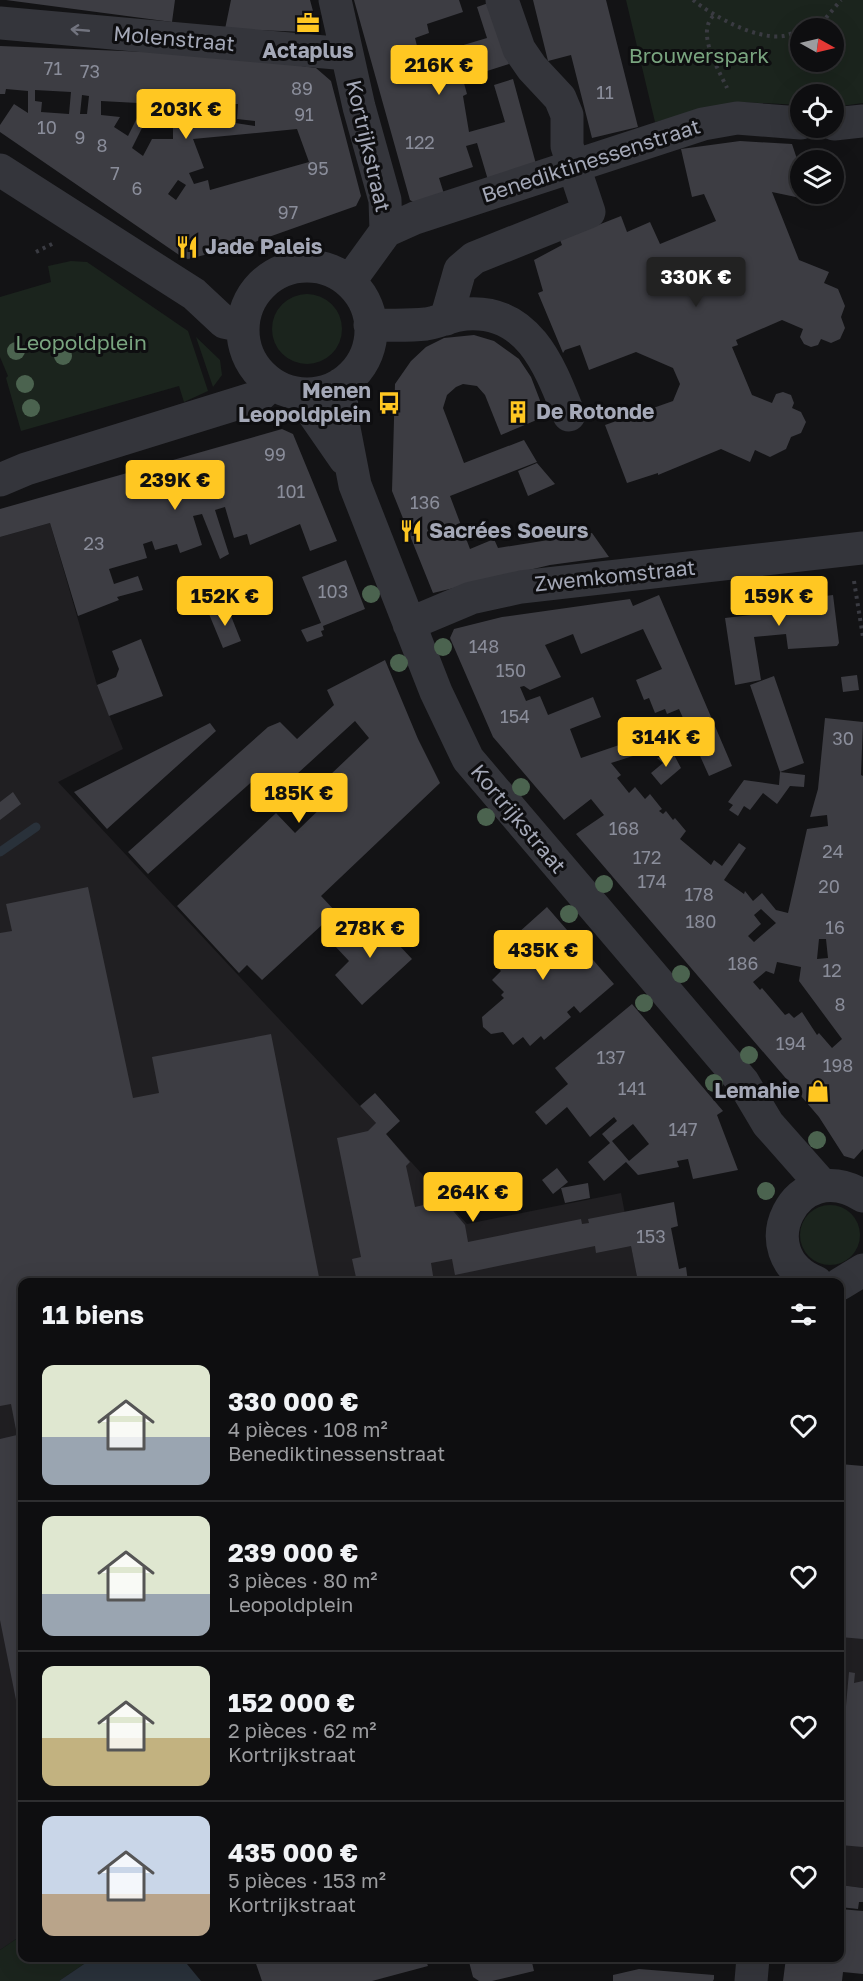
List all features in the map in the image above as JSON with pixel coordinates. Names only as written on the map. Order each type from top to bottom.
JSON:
[{"type":"street","name":"Kortrijkstraat","points":[[335,0],[385,200],[386,231],[349,282]]},
{"type":"street","points":[[446,318],[460,270],[474,258],[589,212],[567,146],[567,115],[560,98],[532,68],[519,49],[502,0]]},
{"type":"street","name":"Molenstraat","points":[[0,23],[347,54]]},
{"type":"street","name":"Benediktinessenstraat","points":[[386,231],[703,124],[736,118],[790,122]]},
{"type":"street","points":[[844,123],[863,121]]},
{"type":"street","points":[[0,170],[194,294],[224,322],[248,311]]},
{"type":"street","points":[[0,480],[26,469],[286,389],[321,392],[341,384],[354,373],[364,358],[369,342],[370,325],[360,294],[349,282],[333,272],[316,266],[297,266],[280,272],[264,282],[248,311],[244,343],[250,359],[259,373],[286,389]]},
{"type":"street","points":[[370,325],[427,324],[466,314],[495,318],[516,326],[533,341],[553,373],[569,415]]},
{"type":"street","points":[[224,407],[250,359]]},
{"type":"street","name":"Kortrijkstraat","points":[[341,384],[342,418],[349,465],[436,692],[468,759],[743,1082],[768,1124],[792,1203]]},
{"type":"street","name":"Kortrijkstraat","points":[[286,389],[349,465]]},
{"type":"street","name":"Zwemkomstraat","points":[[409,624],[471,598],[521,587],[856,549]]},
{"type":"street","name":"Kortrijkstraat","points":[[768,1124],[848,1185]]},
{"type":"street","points":[[803,1278],[785,1253],[782,1235],[786,1214],[792,1203],[807,1191],[848,1185]]},
{"type":"street","points":[[844,1281],[863,1269]]},
{"type":"street","points":[[751,1981],[753,1962]]},
{"type":"path","points":[[693,0],[713,16],[766,35],[782,36],[790,33]]},
{"type":"path","points":[[826,18],[841,0]]},
{"type":"path","points":[[713,16],[707,36],[713,58]]},
{"type":"path","points":[[856,549],[863,637]]},
{"type":"shaded area","points":[[50,523],[97,685],[123,749],[58,782],[376,1123],[467,1224],[621,1193],[637,1278],[18,1278],[18,1938],[0,1950],[0,537]]},
{"type":"shaded area","points":[[844,1557],[863,1559],[863,1888],[844,1886]]},
{"type":"shaded area","points":[[87,1962],[185,1962],[201,1981],[59,1981]]},
{"type":"green space","name":"Brouwerspark","points":[[626,0],[863,0],[863,103],[844,106],[844,84],[790,84],[790,104],[739,102],[655,122]]},
{"type":"green space","name":"Leopoldplein","points":[[71,261],[87,262],[188,331],[208,391],[184,402],[179,386],[21,431],[6,378],[8,376],[0,357],[0,297],[51,282],[48,266]]},
{"type":"green space","points":[[307,294],[320,297],[332,304],[339,316],[342,329],[339,342],[332,354],[320,361],[307,364],[294,361],[282,354],[275,342],[272,329],[275,316],[282,304],[294,297]]},
{"type":"green space","points":[[196,337],[220,360],[222,375],[213,387]]},
{"type":"green space","points":[[824,1205],[836,1205],[847,1210],[855,1218],[860,1235],[858,1247],[847,1260],[836,1265],[824,1265],[813,1260],[805,1252],[800,1241],[800,1229],[805,1218],[813,1210]]},
{"type":"green space","points":[[18,1938],[18,1962],[87,1962],[59,1981],[0,1981],[0,1950]]},
{"type":"building","points":[[6,0],[175,0],[172,22]]},
{"type":"building","points":[[231,0],[310,0],[316,22],[308,32],[225,29]]},
{"type":"building","points":[[354,0],[459,0],[463,12],[427,24],[429,33],[415,38],[420,58],[487,38],[477,7],[494,1],[509,64],[487,71],[481,53],[441,65],[446,81],[462,76],[467,94],[463,96],[469,132],[505,122],[494,85],[513,79],[536,164],[488,180],[477,143],[466,146],[473,167],[439,178],[445,197],[418,205],[410,200]]},
{"type":"building","points":[[533,0],[606,0],[638,127],[592,138],[571,55],[548,61]]},
{"type":"building","points":[[0,46],[221,55],[316,68],[331,81],[361,196],[356,206],[249,244],[188,259],[0,132],[0,125],[14,104],[28,113],[28,91],[6,89],[5,94],[0,94]],"holes":[[[35,90],[71,92],[69,114],[41,112],[42,102],[35,101]],[[82,95],[89,96],[87,114],[80,114]],[[101,101],[138,103],[138,116],[128,136],[114,127],[120,117],[101,115]],[[175,103],[174,115],[185,115],[185,125],[173,126],[173,139],[152,139],[143,156],[132,148],[148,116],[151,116],[151,110],[162,110],[162,104]],[[234,104],[238,104],[237,119],[255,121],[255,126],[215,120],[215,116],[233,118]],[[297,129],[309,162],[210,190],[208,180],[194,184],[189,173],[204,168],[193,139]],[[178,180],[186,185],[176,200],[168,194]]]},
{"type":"building","points":[[740,141],[792,144],[794,150],[790,150],[790,196],[772,192],[799,260],[829,272],[824,283],[838,289],[845,306],[841,317],[845,328],[840,339],[831,343],[821,339],[818,345],[811,347],[804,344],[800,337],[803,329],[782,320],[736,340],[738,345],[732,347],[752,395],[772,403],[776,394],[783,392],[791,395],[794,403],[792,408],[801,412],[806,422],[801,433],[791,437],[786,449],[770,457],[755,450],[750,462],[721,449],[658,475],[658,473],[627,483],[605,425],[673,401],[680,384],[673,368],[636,352],[589,370],[580,345],[565,350],[563,353],[538,293],[543,291],[534,260],[562,245],[560,240],[621,216],[627,232],[650,222],[660,244],[716,221],[704,194],[692,197],[681,149]]},
{"type":"building","points":[[474,335],[494,341],[519,359],[531,377],[546,416],[501,435],[485,395],[477,386],[463,384],[447,395],[443,408],[464,463],[524,440],[537,462],[450,496],[470,549],[494,539],[498,548],[592,533],[609,557],[550,565],[433,593],[392,491],[395,384],[411,361],[426,347],[444,338]]},
{"type":"building","points":[[282,429],[293,434],[337,541],[310,551],[300,524],[250,545],[247,534],[234,538],[225,507],[215,510],[229,554],[220,559],[202,514],[193,516],[202,545],[180,553],[177,544],[155,550],[152,541],[143,544],[147,558],[109,569],[114,584],[138,576],[143,590],[117,597],[119,600],[78,616],[50,523],[0,537],[0,509]]},
{"type":"building","points":[[537,463],[555,484],[528,496],[518,471]]},
{"type":"building","points":[[346,560],[365,609],[323,626],[324,630],[321,631],[323,636],[307,642],[301,630],[321,623],[302,577]]},
{"type":"building","points":[[772,582],[774,598],[800,594],[801,599],[833,595],[839,643],[837,646],[788,649],[786,634],[754,637],[761,680],[735,685],[725,618],[751,615],[747,585]]},
{"type":"building","points":[[659,595],[732,766],[709,776],[679,709],[667,714],[665,709],[655,713],[649,698],[644,700],[636,680],[662,669],[643,629],[581,654],[573,634],[545,645],[561,677],[530,690],[524,686],[520,687],[526,701],[540,696],[548,715],[593,697],[601,717],[570,729],[581,758],[628,742],[633,756],[611,763],[621,775],[617,778],[629,793],[635,787],[645,799],[650,794],[662,809],[659,811],[663,814],[666,811],[686,831],[680,839],[711,865],[714,860],[722,866],[739,843],[746,848],[724,880],[744,894],[745,891],[753,901],[762,893],[776,910],[788,913],[807,829],[828,826],[827,815],[810,817],[818,789],[825,718],[863,722],[861,775],[863,776],[863,1149],[854,1159],[844,1156],[819,1117],[576,834],[604,815],[591,799],[564,820],[493,737],[450,638],[454,629],[502,617],[630,599],[633,606]],"holes":[[[761,909],[776,923],[754,942],[748,936],[761,924],[754,915]],[[819,939],[826,939],[828,958],[817,959]],[[777,962],[801,967],[799,981],[842,1039],[832,1048],[819,1033],[817,1035],[802,1012],[794,1018],[789,1013],[785,1015],[762,988],[760,990],[753,982],[766,971],[774,974]]]},
{"type":"building","points":[[227,606],[241,641],[223,648],[209,614]]},
{"type":"building","points":[[141,639],[163,696],[109,716],[97,685],[116,677],[119,669],[112,651]]},
{"type":"building","points":[[385,660],[418,739],[440,783],[321,896],[336,912],[262,980],[247,965],[239,973],[177,906],[276,813],[295,833],[332,797],[327,789],[329,776],[369,738],[355,721],[274,795],[257,777],[148,874],[128,852],[268,727],[280,722],[297,739],[334,705],[327,690]]},
{"type":"building","points":[[857,675],[859,690],[843,692],[841,677]]},
{"type":"building","points":[[774,676],[804,763],[780,772],[750,685]]},
{"type":"building","points":[[210,723],[216,731],[107,829],[74,792]]},
{"type":"building","points":[[673,753],[681,768],[661,785],[651,773],[663,763],[657,758]]},
{"type":"building","points":[[780,772],[805,775],[804,787],[790,786],[777,804],[763,793],[750,810],[744,806],[738,816],[729,810],[733,805],[728,802],[744,780],[779,785]]},
{"type":"building","points":[[13,792],[21,804],[0,820],[0,802]]},
{"type":"building","points":[[88,887],[133,1098],[159,1093],[152,1057],[271,1034],[319,1278],[18,1278],[18,1710],[0,1620],[0,1439],[17,1435],[11,1404],[0,1406],[0,933],[12,931],[6,904]]},
{"type":"building","points":[[547,907],[614,984],[580,1013],[574,1006],[567,1012],[571,1017],[544,1040],[541,1036],[530,1046],[523,1037],[513,1045],[503,1032],[491,1034],[483,1027],[482,1017],[504,998],[501,995],[504,992],[492,980],[501,971],[494,963],[504,955],[499,950]]},
{"type":"building","points":[[369,913],[412,959],[362,1005],[335,975],[349,961],[335,946]]},
{"type":"building","points":[[632,1004],[723,1111],[717,1115],[738,1170],[693,1179],[688,1159],[677,1161],[679,1167],[638,1175],[626,1162],[604,1181],[588,1162],[610,1143],[602,1134],[617,1121],[614,1117],[590,1137],[567,1107],[546,1125],[535,1112],[568,1084],[555,1068]],"holes":[[[633,1124],[649,1144],[629,1161],[612,1141]]]},
{"type":"building","points":[[375,1093],[400,1121],[386,1134],[410,1162],[406,1166],[415,1207],[444,1200],[465,1225],[468,1242],[581,1219],[582,1224],[589,1223],[588,1219],[674,1202],[678,1226],[671,1228],[679,1269],[686,1267],[687,1278],[637,1278],[631,1246],[596,1253],[595,1246],[455,1275],[452,1259],[431,1263],[433,1278],[356,1278],[352,1259],[361,1257],[337,1138],[368,1131],[376,1123],[360,1106]]},
{"type":"building","points":[[557,1168],[568,1182],[553,1194],[542,1180]]},
{"type":"building","points":[[588,1183],[590,1198],[565,1203],[561,1188]]},
{"type":"building","points":[[844,1464],[863,1466],[863,1639],[844,1637]]},
{"type":"building","points":[[849,1672],[855,1673],[854,1683],[863,1681],[863,1847],[844,1845],[844,1729]]},
{"type":"building","points":[[844,1886],[863,1888],[863,1902],[859,1902],[858,1909],[844,1907]]},
{"type":"building","points":[[844,1909],[863,1911],[863,1974],[843,1972],[842,1981],[783,1981],[785,1962],[844,1962]]},
{"type":"building","points":[[255,1962],[426,1962],[428,1966],[372,1981],[262,1981]]},
{"type":"building","points":[[469,1962],[532,1962],[534,1971],[492,1981],[479,1981],[473,1977]]},
{"type":"building","points":[[639,1969],[714,1975],[714,1979],[713,1981],[613,1981],[613,1975]]},
{"type":"waterway","points":[[0,852],[36,827]]},
{"type":"place","name":"Actaplus","points":[[308,23]]},
{"type":"place","name":"Jade Paleis","points":[[187,247]]},
{"type":"place","name":"Menen Leopoldplein","points":[[389,403]]},
{"type":"place","name":"De Rotonde","points":[[518,412]]},
{"type":"place","name":"Sacrées Soeurs","points":[[411,531]]},
{"type":"place","name":"Lemahie","points":[[818,1091]]}]
